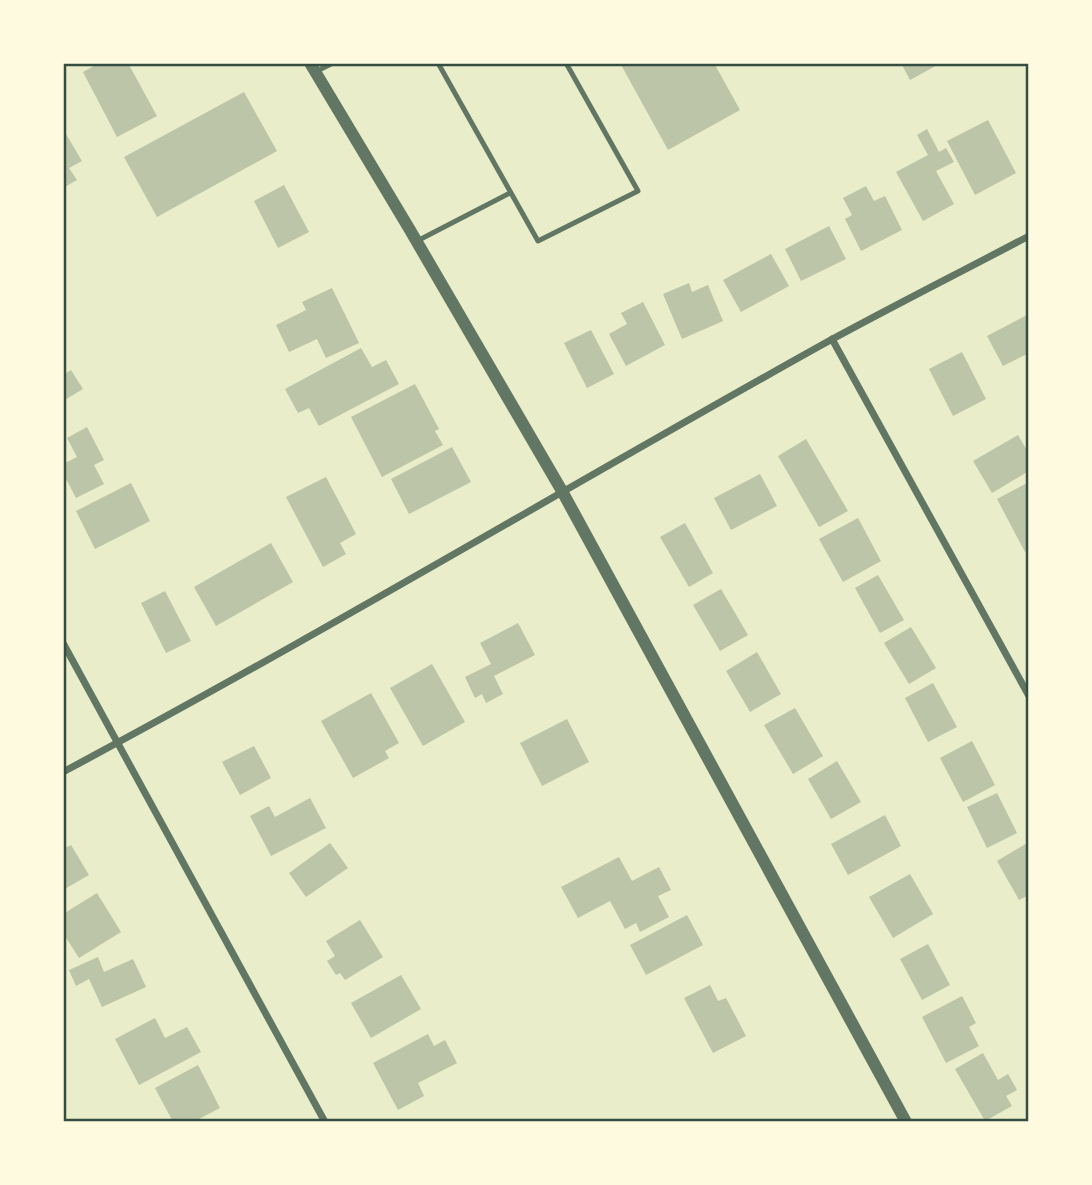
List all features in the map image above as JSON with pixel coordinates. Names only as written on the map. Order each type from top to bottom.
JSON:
[{"type":"street","points":[[313,67],[562,492],[906,1122]]},
{"type":"street","points":[[63,772],[261,665],[832,339],[1029,236]]},
{"type":"street","points":[[832,339],[1029,696]]},
{"type":"street","points":[[63,643],[324,1122]]},
{"type":"lane","points":[[313,67],[333,63]]},
{"type":"lane","points":[[438,63],[538,242],[638,191],[566,63]]},
{"type":"lane","points":[[416,241],[510,193]]},
{"type":"building","points":[[99,63],[128,63],[157,116],[117,137],[83,72]]},
{"type":"building","points":[[620,63],[714,63],[740,110],[668,150]]},
{"type":"building","points":[[901,63],[941,63],[910,80]]},
{"type":"building","points":[[244,92],[277,151],[157,217],[124,157]]},
{"type":"building","points":[[988,120],[1016,173],[975,195],[947,141]]},
{"type":"building","points":[[63,129],[82,161],[69,168],[77,180],[63,188]]},
{"type":"building","points":[[927,129],[939,152],[946,148],[954,162],[936,171],[954,204],[923,221],[896,172],[928,155],[917,135]]},
{"type":"building","points":[[284,185],[309,232],[278,248],[254,201]]},
{"type":"building","points":[[866,186],[874,201],[885,196],[902,230],[861,251],[845,219],[852,215],[843,198]]},
{"type":"building","points":[[829,226],[846,259],[801,281],[785,249]]},
{"type":"building","points":[[771,254],[789,286],[741,312],[723,280]]},
{"type":"building","points":[[689,283],[692,292],[708,285],[723,321],[682,339],[663,294]]},
{"type":"building","points":[[332,288],[359,343],[326,358],[317,339],[289,352],[276,325],[306,310],[302,302]]},
{"type":"building","points":[[643,302],[665,345],[626,366],[609,334],[627,324],[621,313]]},
{"type":"building","points":[[1029,314],[1029,353],[1003,366],[987,336]]},
{"type":"building","points":[[591,330],[614,374],[587,388],[564,343]]},
{"type":"building","points":[[361,348],[372,367],[386,360],[399,384],[319,426],[309,408],[298,413],[285,389]]},
{"type":"building","points":[[962,352],[986,399],[953,416],[929,369]]},
{"type":"building","points":[[71,370],[83,389],[63,401],[63,375]]},
{"type":"building","points":[[415,384],[439,429],[435,431],[443,445],[382,477],[351,417]]},
{"type":"building","points":[[87,427],[104,460],[94,465],[104,484],[76,498],[63,473],[63,464],[77,457],[67,438]]},
{"type":"building","points":[[1018,435],[1029,454],[1029,471],[992,493],[973,461]]},
{"type":"building","points":[[806,439],[848,511],[819,527],[778,456]]},
{"type":"building","points":[[452,447],[471,482],[409,514],[391,479]]},
{"type":"building","points":[[760,474],[777,506],[731,530],[714,498]]},
{"type":"building","points":[[326,477],[356,534],[340,543],[346,554],[323,567],[286,497]]},
{"type":"building","points":[[1029,482],[1029,550],[1025,552],[997,499]]},
{"type":"building","points":[[131,483],[150,521],[95,549],[76,511]]},
{"type":"building","points":[[858,518],[881,561],[843,582],[819,539]]},
{"type":"building","points":[[685,523],[713,573],[689,587],[660,537]]},
{"type":"building","points":[[271,543],[293,582],[216,626],[194,587]]},
{"type":"building","points":[[878,575],[904,620],[880,633],[855,588]]},
{"type":"building","points":[[721,589],[748,635],[720,651],[693,605]]},
{"type":"building","points":[[165,591],[191,641],[166,653],[141,603]]},
{"type":"building","points":[[518,623],[535,655],[494,676],[503,694],[486,703],[482,694],[475,698],[465,677],[491,664],[480,643]]},
{"type":"building","points":[[911,627],[936,668],[909,684],[884,643]]},
{"type":"building","points":[[757,652],[781,694],[750,712],[726,671]]},
{"type":"building","points":[[432,664],[465,722],[423,746],[390,688]]},
{"type":"building","points":[[933,683],[957,727],[928,742],[905,698]]},
{"type":"building","points":[[371,693],[399,743],[385,751],[389,758],[353,778],[321,721]]},
{"type":"building","points":[[795,708],[823,756],[793,774],[764,725]]},
{"type":"building","points":[[567,719],[589,762],[542,786],[520,743]]},
{"type":"building","points":[[972,741],[995,785],[963,802],[940,758]]},
{"type":"building","points":[[254,746],[271,778],[240,795],[222,762]]},
{"type":"building","points":[[837,761],[861,802],[831,819],[808,779]]},
{"type":"building","points":[[997,793],[1017,833],[987,848],[967,807]]},
{"type":"building","points":[[310,798],[326,828],[271,856],[250,816],[269,806],[275,817]]},
{"type":"building","points":[[885,815],[901,846],[848,875],[831,844]]},
{"type":"building","points":[[1029,842],[1029,895],[1019,900],[997,861]]},
{"type":"building","points":[[330,843],[348,868],[306,897],[289,873]]},
{"type":"building","points":[[71,845],[89,875],[63,890],[63,849]]},
{"type":"building","points":[[619,857],[632,881],[659,867],[671,890],[658,896],[669,917],[640,932],[636,923],[625,929],[610,901],[578,918],[561,887]]},
{"type":"building","points":[[910,874],[933,914],[893,938],[869,897]]},
{"type":"building","points":[[97,893],[121,932],[79,958],[63,933],[63,914]]},
{"type":"building","points":[[687,915],[703,945],[646,975],[630,945]]},
{"type":"building","points":[[360,920],[383,957],[345,980],[340,973],[336,975],[327,961],[335,956],[326,941]]},
{"type":"building","points":[[928,944],[950,985],[922,1000],[900,959]]},
{"type":"building","points":[[98,957],[104,972],[133,959],[146,987],[102,1007],[89,979],[76,986],[69,970]]},
{"type":"building","points":[[401,975],[421,1009],[371,1038],[351,1003]]},
{"type":"building","points":[[710,985],[718,1001],[726,998],[746,1036],[713,1053],[684,998]]},
{"type":"building","points":[[962,996],[976,1023],[969,1027],[979,1046],[946,1063],[922,1017]]},
{"type":"building","points":[[155,1018],[165,1038],[187,1027],[201,1052],[139,1085],[115,1039]]},
{"type":"building","points":[[428,1034],[434,1046],[445,1040],[457,1063],[418,1083],[424,1096],[398,1110],[373,1063]]},
{"type":"building","points":[[983,1053],[998,1080],[1008,1074],[1017,1090],[1006,1096],[1012,1106],[985,1121],[955,1069]]},
{"type":"building","points":[[198,1065],[220,1108],[193,1122],[173,1122],[155,1088]]}]
